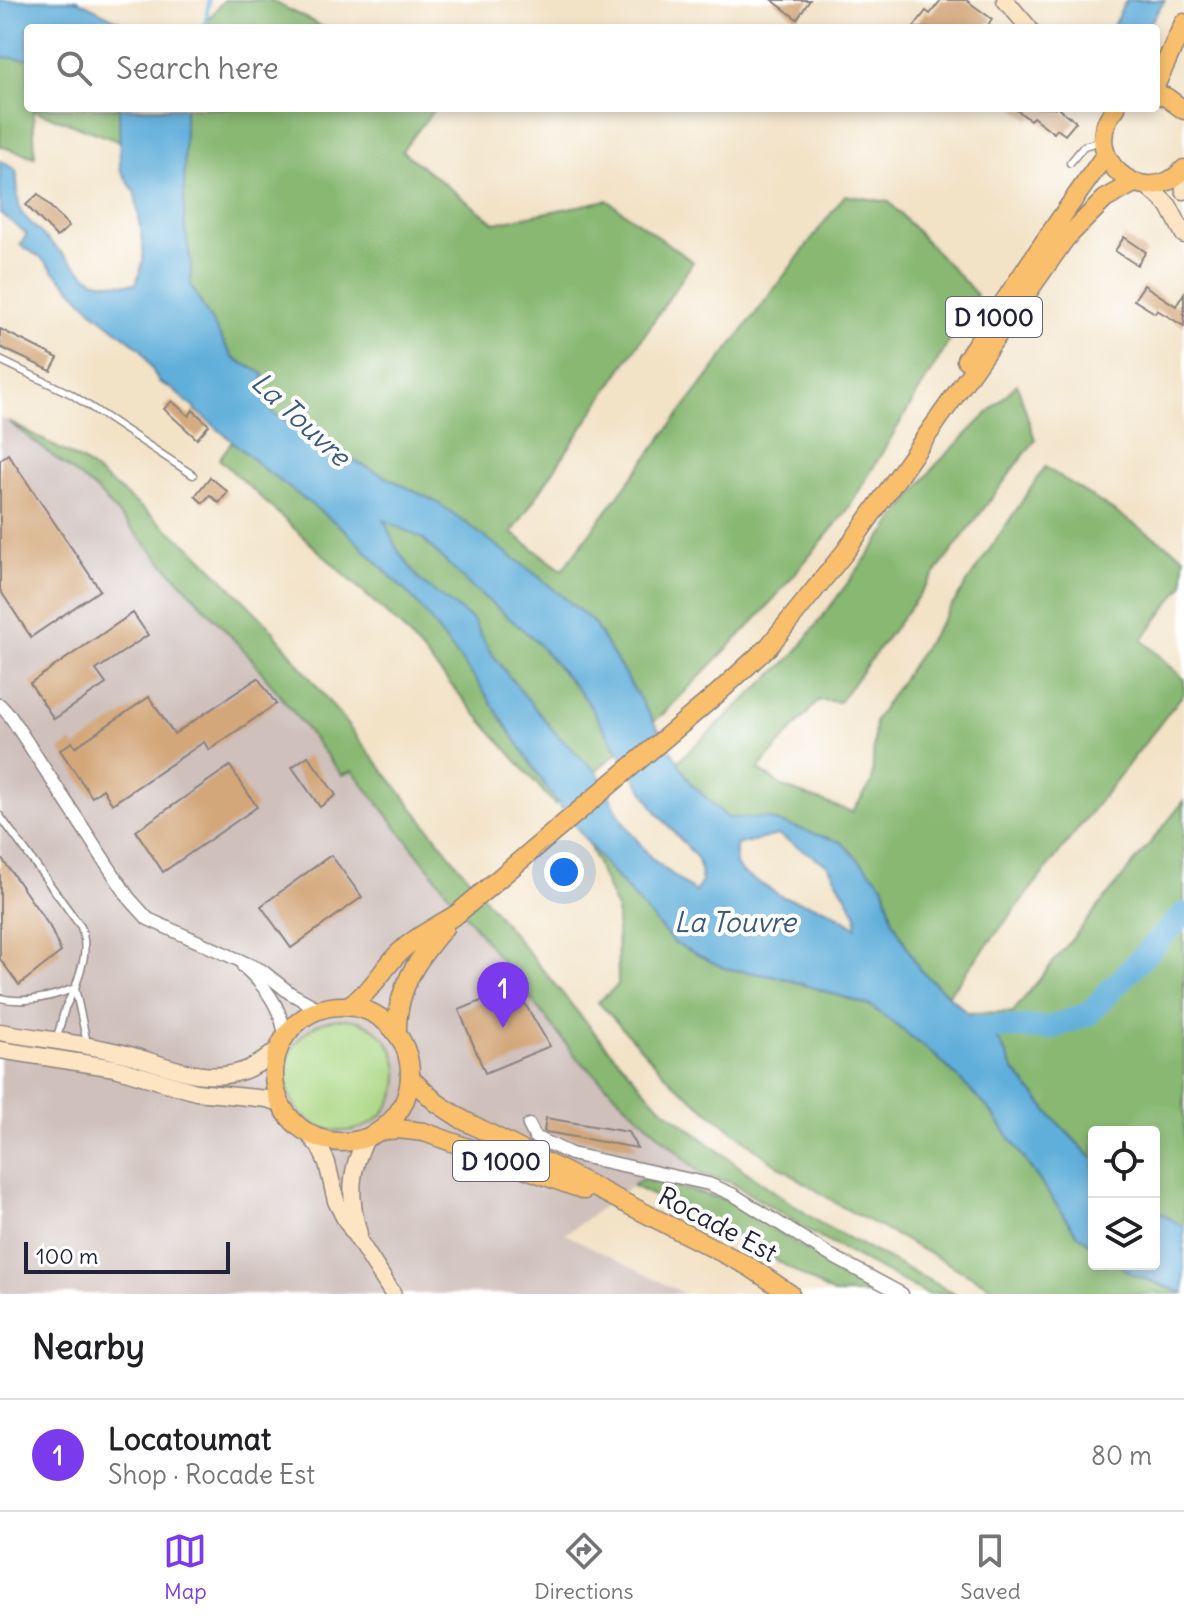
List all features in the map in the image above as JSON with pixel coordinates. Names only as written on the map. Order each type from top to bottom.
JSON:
[{"type":"main road","points":[[1005,0],[1026,24]]},
{"type":"main road","points":[[1160,75],[1184,23]]},
{"type":"main road","points":[[1160,95],[1184,110]]},
{"type":"main road","points":[[1107,127],[1122,177],[1140,184],[1169,206],[1184,235]]},
{"type":"main road","name":"D 1000","points":[[891,485],[946,392],[1053,225],[1090,180],[1107,127]]},
{"type":"main road","points":[[1140,184],[1166,183],[1183,178]]},
{"type":"main road","name":"D 1000","points":[[348,1006],[369,992],[395,956],[457,914],[717,694],[769,646],[845,552],[1065,239],[1105,199],[1140,184]]},
{"type":"main road","name":"D 1000","points":[[397,1034],[396,1016],[402,994],[418,959],[457,914]]},
{"type":"main road","points":[[0,1032],[88,1046],[177,1069],[223,1075],[256,1066],[282,1043],[300,1020],[321,1010],[348,1006],[375,1015],[397,1034],[407,1055],[410,1078],[401,1108],[373,1135],[355,1164],[351,1187],[362,1242]]},
{"type":"main road","points":[[282,1043],[274,1066],[275,1085],[281,1103],[296,1125],[324,1140],[344,1143],[373,1135]]},
{"type":"main road","points":[[0,1050],[115,1068],[196,1092],[281,1103]]},
{"type":"main road","name":"Rocade Est","points":[[410,1078],[428,1096],[463,1120],[750,1267],[790,1294]]},
{"type":"main road","name":"Rocade Est","points":[[373,1135],[398,1129],[424,1132],[621,1202]]},
{"type":"main road","points":[[307,1132],[320,1148],[331,1172],[336,1201],[345,1219],[393,1294]]},
{"type":"street","points":[[0,705],[129,898],[148,919],[261,970],[290,993],[321,1010]]},
{"type":"street","points":[[238,961],[257,978],[277,1006],[284,1024],[282,1043]]},
{"type":"street","points":[[529,1125],[535,1137],[571,1154],[709,1184],[734,1195],[828,1254],[902,1294]]},
{"type":"lane","points":[[1070,163],[1107,127]]},
{"type":"lane","points":[[0,360],[71,394],[193,475]]},
{"type":"lane","points":[[0,816],[81,927],[85,939],[86,956],[56,1040]]},
{"type":"lane","points":[[0,998],[13,1001],[58,995],[75,988]]},
{"type":"lane","points":[[75,988],[88,1046]]},
{"type":"shaded area","points":[[0,417],[96,490],[251,658],[342,775],[353,770],[578,1059],[730,1201],[642,1179],[565,1234],[685,1294],[0,1294]]},
{"type":"green space","points":[[224,0],[270,0],[317,24],[204,24]]},
{"type":"green space","points":[[0,56],[24,57],[24,112],[33,112],[35,157],[0,146]]},
{"type":"green space","points":[[38,112],[432,112],[402,151],[495,223],[607,200],[693,262],[512,533],[562,570],[845,195],[889,202],[977,295],[847,511],[762,613],[663,714],[555,805],[401,627],[219,459],[240,431],[145,151]]},
{"type":"green space","points":[[1017,384],[1035,440],[839,702],[819,700],[758,769],[785,788],[852,812],[872,783],[875,720],[1045,467],[1184,556],[1184,584],[1142,640],[1184,679],[1184,693],[948,995],[919,969],[893,921],[883,884],[766,818],[727,818],[691,784],[677,762],[794,655],[934,467]]},
{"type":"green space","points":[[8,421],[84,462],[193,549],[269,626],[501,919],[598,1037],[660,1106],[821,1224],[955,1294],[927,1294],[820,1238],[732,1183],[701,1174],[578,1059],[353,771],[342,775],[251,658],[96,490]]},
{"type":"green space","points":[[1184,801],[1184,1227],[1160,1213],[1160,1126],[1088,1126],[1088,1154],[1014,1070],[1000,1042],[969,1013],[1013,1012]]},
{"type":"green space","points":[[588,843],[619,878],[724,968],[783,978],[871,1006],[937,1057],[990,1110],[1077,1234],[1088,1242],[1088,1270],[1126,1270],[1184,1294],[1005,1294],[842,1207],[767,1158],[674,1084],[598,1002],[618,985],[617,910]]},
{"type":"green space","points":[[342,1019],[364,1023],[382,1035],[394,1053],[398,1075],[394,1097],[382,1115],[364,1127],[342,1131],[320,1127],[302,1115],[290,1097],[286,1075],[290,1053],[302,1035],[320,1023]]},
{"type":"green space","points":[[642,1179],[730,1201],[803,1248],[891,1294],[833,1294],[724,1229],[633,1186]]},
{"type":"water","points":[[0,0],[77,0],[125,24],[24,24],[24,59],[0,57]]},
{"type":"water","points":[[1126,0],[1165,0],[1150,24],[1114,24]]},
{"type":"water","name":"La Touvre","points":[[119,112],[185,112],[184,221],[191,286],[233,358],[264,374],[261,393],[273,413],[347,457],[440,504],[538,576],[593,622],[691,783],[727,818],[766,818],[841,842],[883,884],[893,921],[919,969],[1000,1042],[1014,1070],[1088,1154],[1088,1242],[1077,1234],[990,1110],[937,1057],[871,1006],[783,978],[724,968],[674,943],[602,861],[548,790],[479,684],[416,602],[345,530],[263,468],[172,389],[159,382],[141,349],[95,313],[41,258],[20,245],[27,234],[0,213],[0,161],[16,170],[21,212],[94,280],[136,284],[143,261],[135,193],[120,169]],"holes":[[[384,520],[423,539],[467,583],[533,638],[585,698],[657,813],[698,859],[702,882],[695,892],[652,859],[623,822],[598,773],[558,736],[511,679],[488,648],[473,620],[421,582],[397,549]],[[778,835],[828,865],[857,915],[856,927],[827,909],[783,897],[741,872],[736,864],[736,845]]]},
{"type":"water","points":[[1160,1213],[1184,1227],[1184,1293],[1126,1270],[1160,1270]]},
{"type":"building","points":[[772,0],[810,0],[797,19]]},
{"type":"building","points":[[941,0],[966,0],[992,19],[989,24],[916,24],[926,11],[930,14]]},
{"type":"building","points":[[1019,112],[1063,112],[1076,122],[1065,135],[1057,129],[1054,133],[1033,117],[1030,120]]},
{"type":"building","points":[[38,194],[69,226],[57,237],[26,205]]},
{"type":"building","points":[[1124,237],[1146,252],[1137,265],[1115,251]]},
{"type":"building","points":[[1144,285],[1176,306],[1184,293],[1184,326],[1134,300]]},
{"type":"building","points":[[0,329],[58,358],[51,371],[0,347]]},
{"type":"building","points":[[172,401],[189,416],[193,410],[209,425],[197,439],[164,409]]},
{"type":"building","points":[[8,454],[100,590],[31,637],[0,590],[0,460]]},
{"type":"building","points":[[210,477],[228,492],[219,503],[210,495],[203,503],[195,496]]},
{"type":"building","points":[[133,613],[148,635],[96,670],[106,684],[54,719],[30,683]]},
{"type":"building","points":[[258,678],[276,704],[209,750],[204,742],[112,804],[103,789],[92,797],[60,750],[72,742],[75,747],[149,697],[174,734]]},
{"type":"building","points":[[308,756],[336,795],[320,807],[292,767]]},
{"type":"building","points":[[230,766],[257,807],[163,872],[136,831]]},
{"type":"building","points":[[331,855],[362,897],[291,948],[261,906]]},
{"type":"building","points":[[0,856],[50,927],[61,952],[19,985],[0,959]]},
{"type":"building","points":[[515,987],[550,1046],[485,1073],[459,1010]]},
{"type":"building","points":[[546,1118],[628,1132],[637,1148],[546,1132]]},
{"type":"waterway","points":[[206,24],[209,0]]},
{"type":"waterway","points":[[952,1026],[1050,1028],[1088,1014],[1184,914]]},
{"type":"place","name":"Locatoumat","points":[[503,1028]]}]
